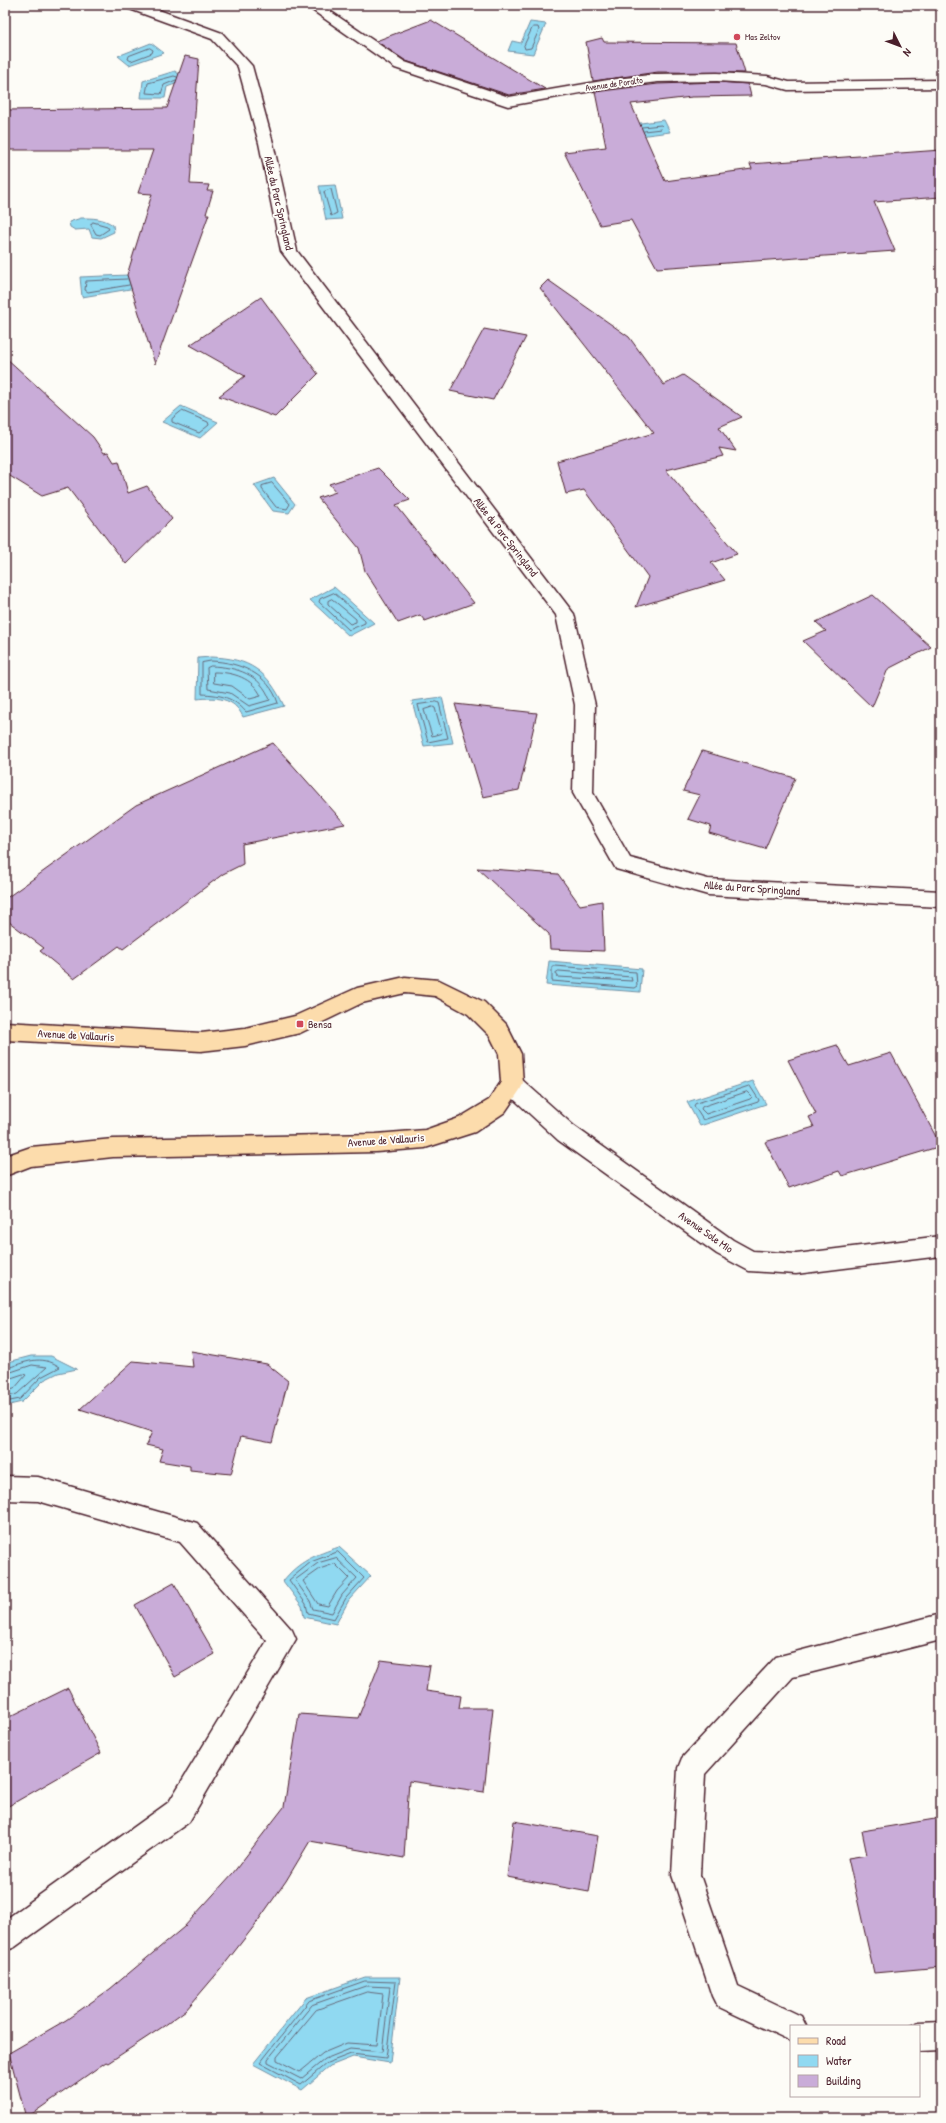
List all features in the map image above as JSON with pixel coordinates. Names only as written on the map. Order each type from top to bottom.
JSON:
[{"type":"main road","name":"Avenue de Vallauris","points":[[5,1031],[201,1042],[245,1037],[300,1024],[357,996],[405,986],[439,988],[476,1008],[498,1030],[510,1054],[512,1084],[496,1106],[467,1125],[425,1139],[376,1143],[113,1148],[31,1157],[5,1166]]},
{"type":"street","name":"Allée du Parc Springland","points":[[132,5],[217,36],[245,66],[266,143],[289,251],[564,614],[585,705],[583,793],[623,864],[708,887],[941,899]]},
{"type":"street","name":"Avenue de Poralto","points":[[312,5],[400,65],[508,102],[608,84],[658,78],[717,77],[767,80],[788,86],[941,84]]},
{"type":"street","name":"Avenue Sole Mio","points":[[512,1084],[566,1133],[725,1247],[749,1261],[796,1264],[941,1246]]},
{"type":"street","points":[[5,1488],[38,1489],[188,1532],[283,1639],[179,1812],[5,1937]]},
{"type":"street","points":[[790,2026],[727,1996],[686,1875],[692,1768],[785,1666],[941,1627]]},
{"type":"street","points":[[920,2037],[941,2036]]},
{"type":"water","points":[[530,22],[546,24],[533,54],[508,51],[512,41],[521,43]]},
{"type":"water","points":[[151,43],[164,53],[129,65],[118,56]]},
{"type":"water","points":[[175,71],[186,80],[167,87],[165,98],[141,98],[143,81]]},
{"type":"water","points":[[664,120],[670,132],[616,139],[610,127]]},
{"type":"water","points":[[335,185],[342,219],[326,220],[319,186]]},
{"type":"water","points":[[81,218],[94,218],[105,221],[113,225],[114,232],[101,238],[92,237],[89,229],[75,230],[70,227],[69,222]]},
{"type":"water","points":[[152,274],[154,285],[82,297],[80,277]]},
{"type":"water","points":[[181,406],[218,422],[200,438],[162,422]]},
{"type":"water","points":[[274,478],[295,504],[289,513],[273,511],[254,485]]},
{"type":"water","points":[[334,587],[374,623],[349,636],[310,600]]},
{"type":"water","points":[[211,657],[236,660],[256,669],[264,675],[271,684],[284,706],[243,717],[235,705],[230,702],[211,698],[197,699],[198,658]]},
{"type":"water","points":[[442,697],[453,743],[424,746],[412,701]]},
{"type":"water","points":[[549,961],[642,969],[640,992],[546,985]]},
{"type":"water","points":[[753,1081],[766,1104],[700,1126],[687,1102]]},
{"type":"water","points":[[31,1356],[51,1356],[77,1369],[58,1373],[44,1380],[22,1402],[5,1406],[5,1366],[12,1361]]},
{"type":"water","points":[[339,1547],[371,1576],[349,1600],[336,1624],[304,1617],[302,1606],[283,1581],[295,1568],[301,1564],[322,1553]]},
{"type":"water","points":[[365,1977],[400,1977],[390,2063],[353,2057],[330,2066],[302,2090],[253,2064],[306,1998]]},
{"type":"building","points":[[431,20],[545,89],[509,95],[406,61],[376,41]]},
{"type":"building","points":[[602,38],[604,42],[736,43],[745,73],[658,72],[593,81],[586,42]]},
{"type":"building","points":[[185,56],[199,59],[190,184],[209,185],[207,191],[213,191],[206,214],[209,214],[155,364],[127,275],[152,194],[138,193],[153,150],[5,150],[5,110],[167,108]]},
{"type":"building","points":[[717,82],[748,84],[751,96],[692,97],[631,104],[665,181],[752,169],[750,164],[941,150],[941,197],[874,202],[895,251],[657,268],[631,220],[600,225],[564,152],[606,147],[595,92],[658,84]]},
{"type":"building","points":[[548,280],[629,337],[664,385],[683,375],[742,417],[719,427],[736,451],[719,448],[723,456],[666,470],[737,554],[711,563],[725,580],[636,607],[648,577],[584,490],[566,494],[557,461],[654,433],[540,288]]},
{"type":"building","points":[[261,297],[318,374],[275,417],[219,396],[245,376],[190,345]]},
{"type":"building","points":[[484,329],[526,337],[493,400],[450,391]]},
{"type":"building","points":[[5,357],[93,437],[104,453],[108,452],[114,462],[119,461],[128,493],[147,486],[172,519],[126,564],[68,488],[42,496],[5,473]]},
{"type":"building","points":[[378,468],[410,500],[396,505],[474,603],[425,621],[420,615],[398,623],[365,571],[359,548],[318,498],[336,492],[329,484]]},
{"type":"building","points":[[873,595],[931,647],[888,669],[872,707],[803,641],[826,631],[816,622]]},
{"type":"building","points":[[455,704],[537,713],[519,790],[483,797]]},
{"type":"building","points":[[273,743],[345,824],[242,844],[243,864],[223,874],[123,949],[119,946],[74,979],[40,951],[44,948],[5,919],[5,899],[136,805]]},
{"type":"building","points":[[702,751],[795,778],[765,849],[709,833],[711,826],[688,819],[700,795],[683,791]]},
{"type":"building","points":[[477,868],[558,874],[580,905],[602,901],[604,951],[550,949],[549,934]]},
{"type":"building","points":[[837,1045],[849,1066],[891,1053],[941,1146],[842,1176],[839,1171],[789,1188],[765,1142],[814,1127],[809,1117],[816,1114],[788,1060]]},
{"type":"building","points":[[191,1351],[267,1364],[288,1381],[272,1442],[241,1436],[231,1474],[190,1470],[190,1466],[159,1461],[163,1449],[146,1445],[152,1432],[80,1409],[133,1361],[193,1367]]},
{"type":"building","points":[[174,1583],[215,1654],[175,1677],[135,1605]]},
{"type":"building","points":[[381,1660],[430,1666],[426,1691],[461,1696],[459,1708],[493,1708],[484,1792],[409,1781],[404,1858],[310,1841],[286,1881],[255,1925],[186,2010],[108,2063],[106,2062],[26,2118],[9,2053],[66,2020],[110,1989],[184,1927],[233,1873],[284,1807],[299,1714],[358,1718]]},
{"type":"building","points":[[68,1688],[101,1753],[5,1808],[5,1719]]},
{"type":"building","points":[[941,1818],[941,1967],[874,1973],[848,1858],[867,1855],[862,1831]]},
{"type":"building","points":[[514,1821],[598,1836],[589,1892],[507,1877]]},
{"type":"place","name":"Mas Zeltov","points":[[737,37]]},
{"type":"place","name":"Bensa","points":[[300,1024]]}]
